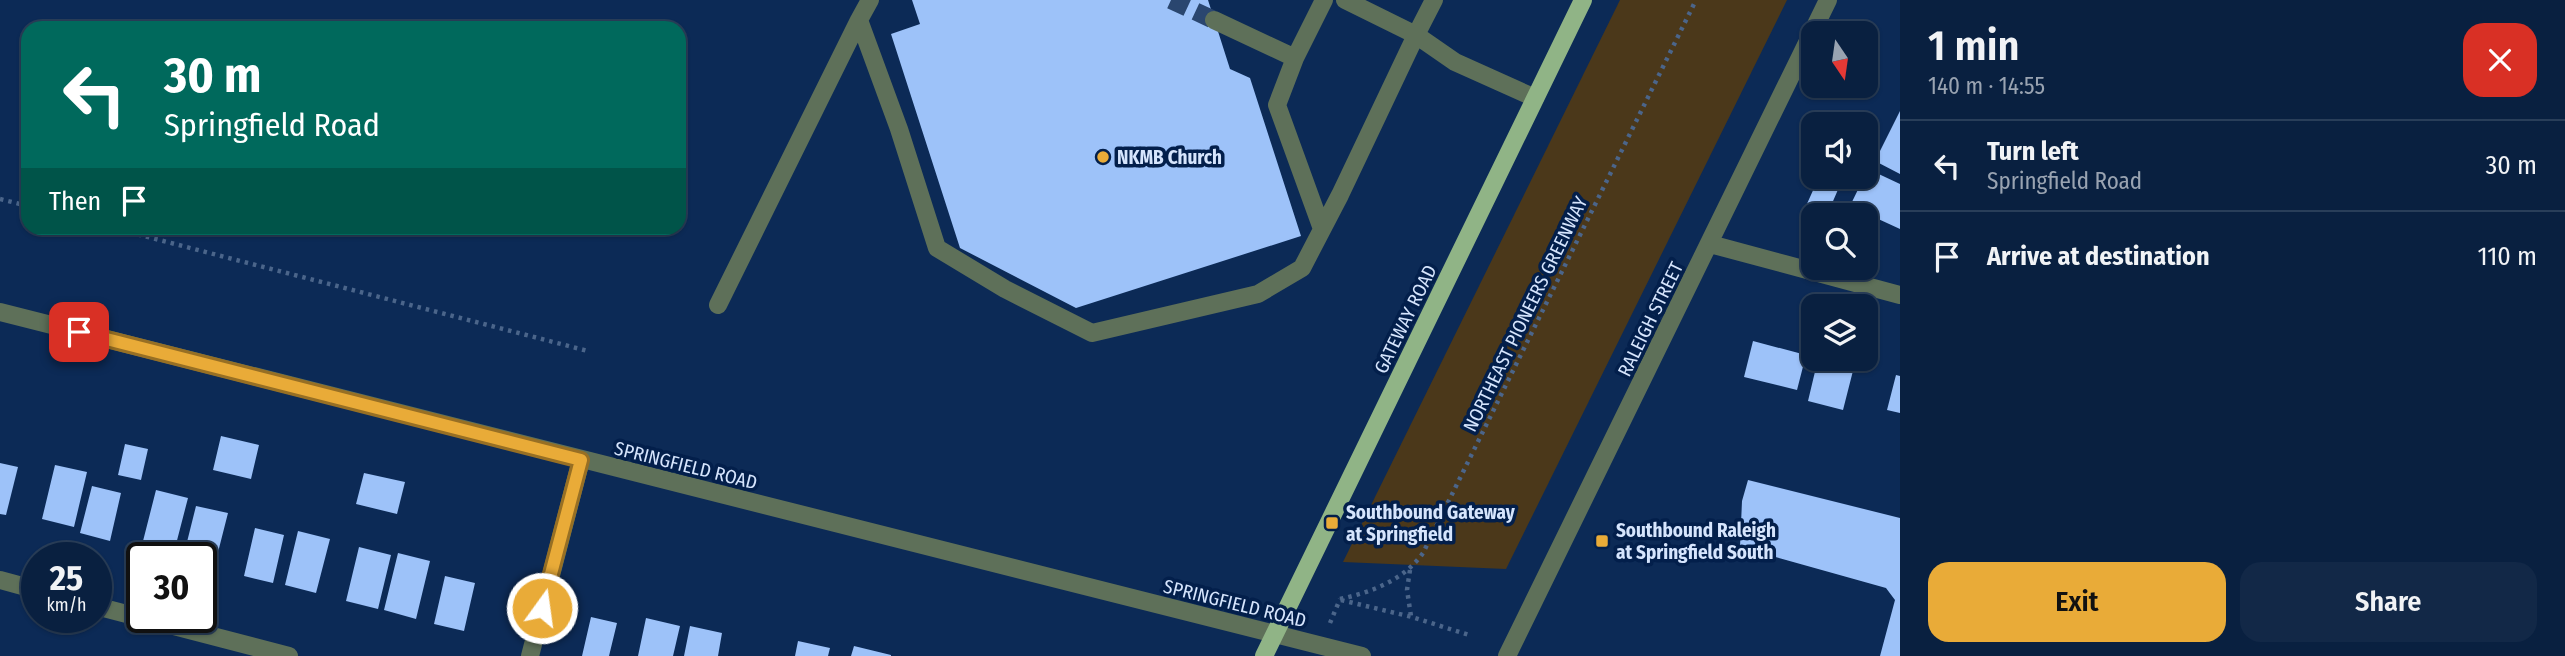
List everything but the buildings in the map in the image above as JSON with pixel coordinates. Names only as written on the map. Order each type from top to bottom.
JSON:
[{"type":"main road","name":"GATEWAY ROAD","points":[[1264,656],[1583,0]]},
{"type":"street","points":[[718,305],[870,0]]},
{"type":"street","points":[[1322,229],[1277,105],[1295,58],[1324,0]]},
{"type":"street","points":[[1345,0],[1416,35],[1455,62],[1535,98]]},
{"type":"street","points":[[859,20],[899,129],[937,248],[1006,289],[1092,333],[1258,294],[1302,268],[1434,0]]},
{"type":"street","name":"RALEIGH STREET","points":[[1507,656],[1828,0]]},
{"type":"street","points":[[1214,20],[1295,58]]},
{"type":"street","points":[[1710,244],[1900,295]]},
{"type":"street","name":"SPRINGFIELD ROAD","points":[[0,312],[1362,656]]},
{"type":"street","points":[[530,656],[581,460]]},
{"type":"street","points":[[0,580],[21,586]]},
{"type":"street","points":[[200,633],[289,656]]},
{"type":"path","name":"NORTHEAST PIONEERS GREENWAY","points":[[1412,617],[1340,599],[1368,592],[1411,569],[1428,543],[1696,0]]},
{"type":"path","points":[[0,199],[21,204]]},
{"type":"path","points":[[140,235],[587,351]]},
{"type":"path","points":[[1411,569],[1407,590],[1412,617],[1469,635]]},
{"type":"shaded area","points":[[1620,0],[1787,0],[1506,569],[1343,562]]},
{"type":"tunnel","points":[[1171,0],[1214,20]]},
{"type":"place","name":"NKMB Church","points":[[1103,157]]},
{"type":"place","name":"Southbound Gateway at Springfield","points":[[1332,523]]},
{"type":"place","name":"Southbound Raleigh at Springfield South","points":[[1602,541]]},
{"type":"route","points":[[79,332],[581,460],[542,608]]}]
